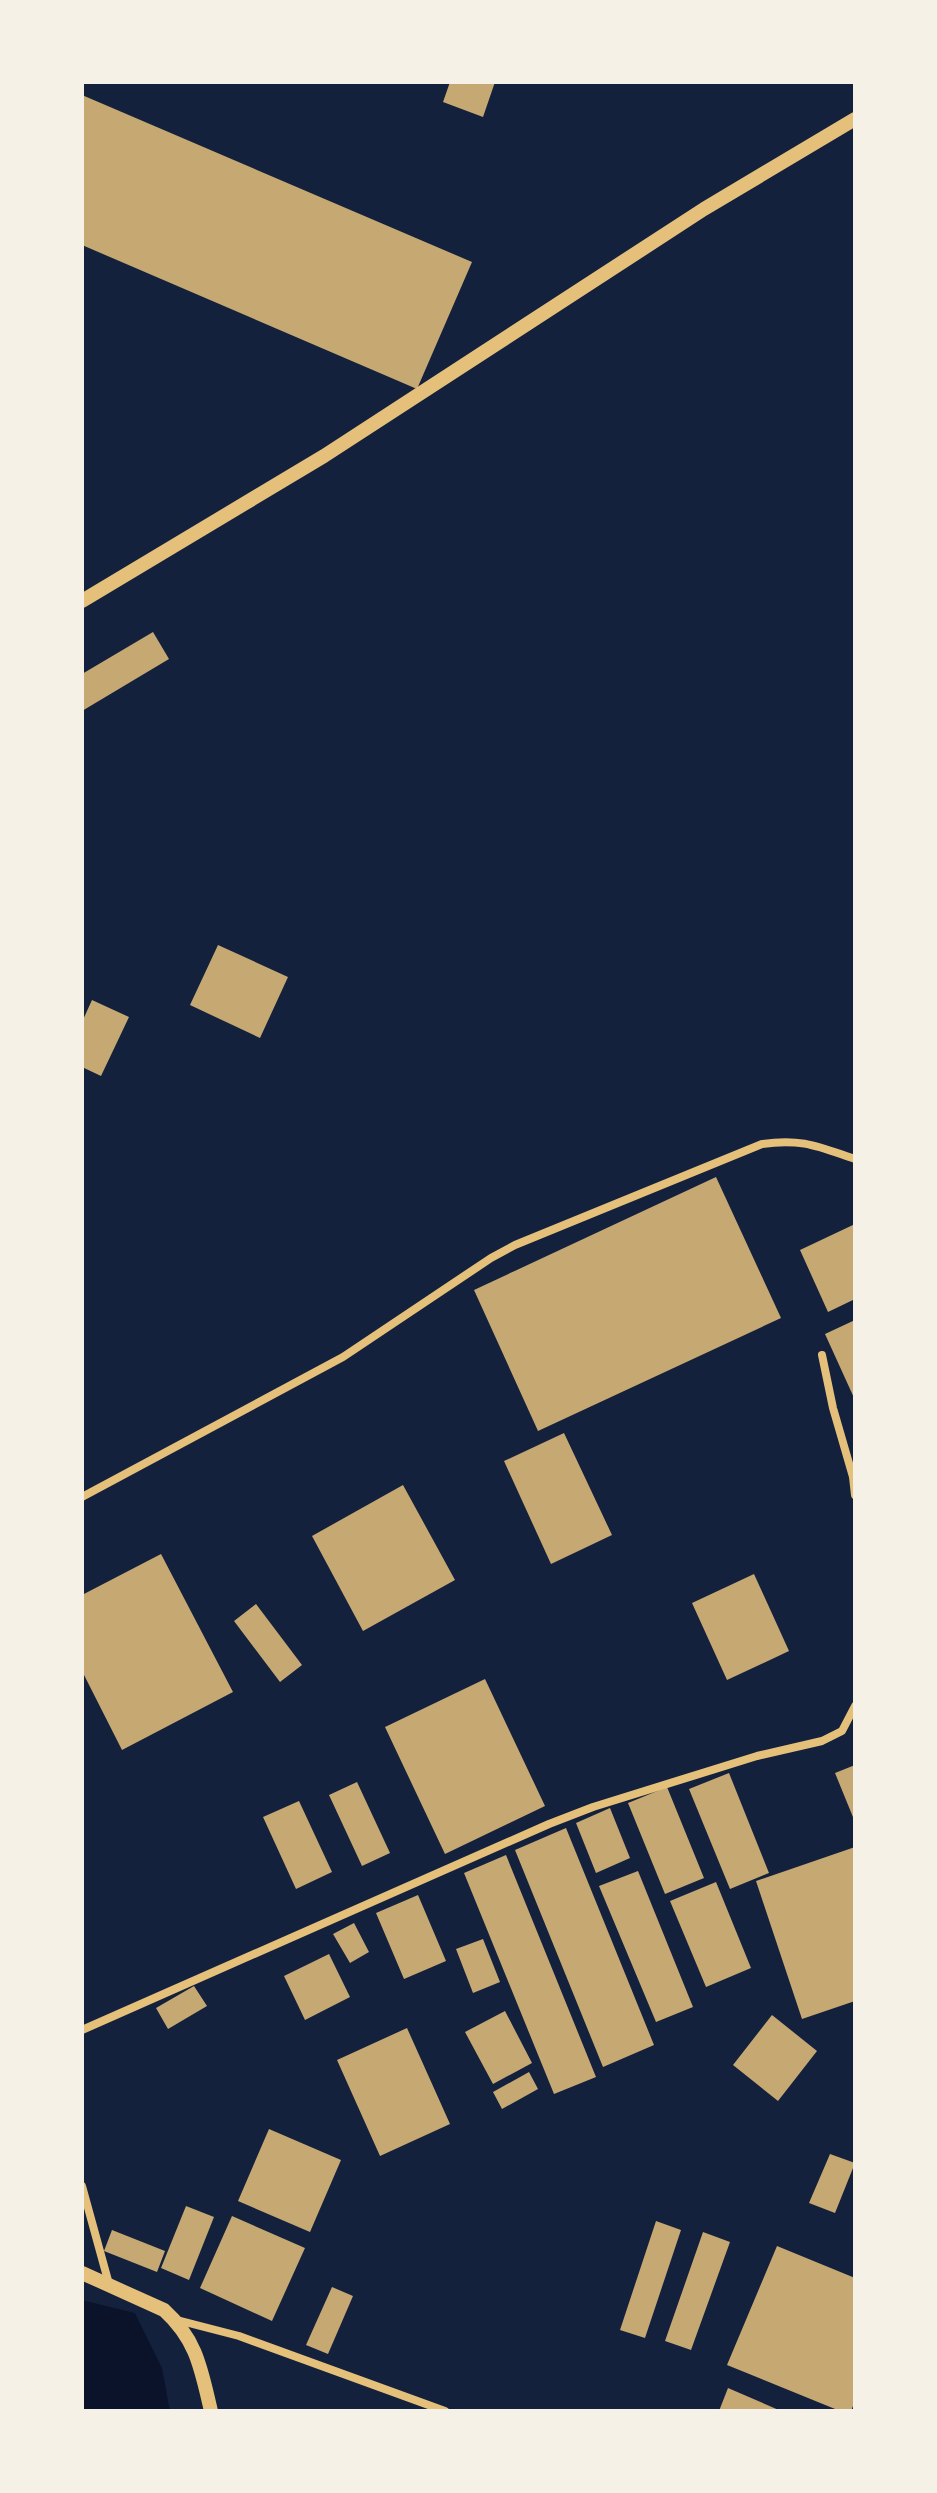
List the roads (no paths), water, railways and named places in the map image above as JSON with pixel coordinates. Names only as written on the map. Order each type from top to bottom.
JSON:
[{"type":"street","points":[[82,601],[324,456],[704,209],[855,119]]},
{"type":"street","points":[[82,1497],[343,1357],[491,1258],[528,1240],[762,1144],[787,1140],[855,1159]]},
{"type":"street","points":[[822,1355],[855,1495]]},
{"type":"street","points":[[82,2030],[549,1824],[593,1807],[757,1756],[822,1741],[842,1731],[855,1706]]},
{"type":"street","points":[[82,2186],[109,2284]]},
{"type":"street","points":[[82,2273],[164,2310],[175,2320],[198,2357],[211,2411]]},
{"type":"street","points":[[175,2320],[239,2336],[445,2411]]},
{"type":"water","points":[[82,2300],[135,2313],[162,2368],[170,2411],[82,2411]]}]
